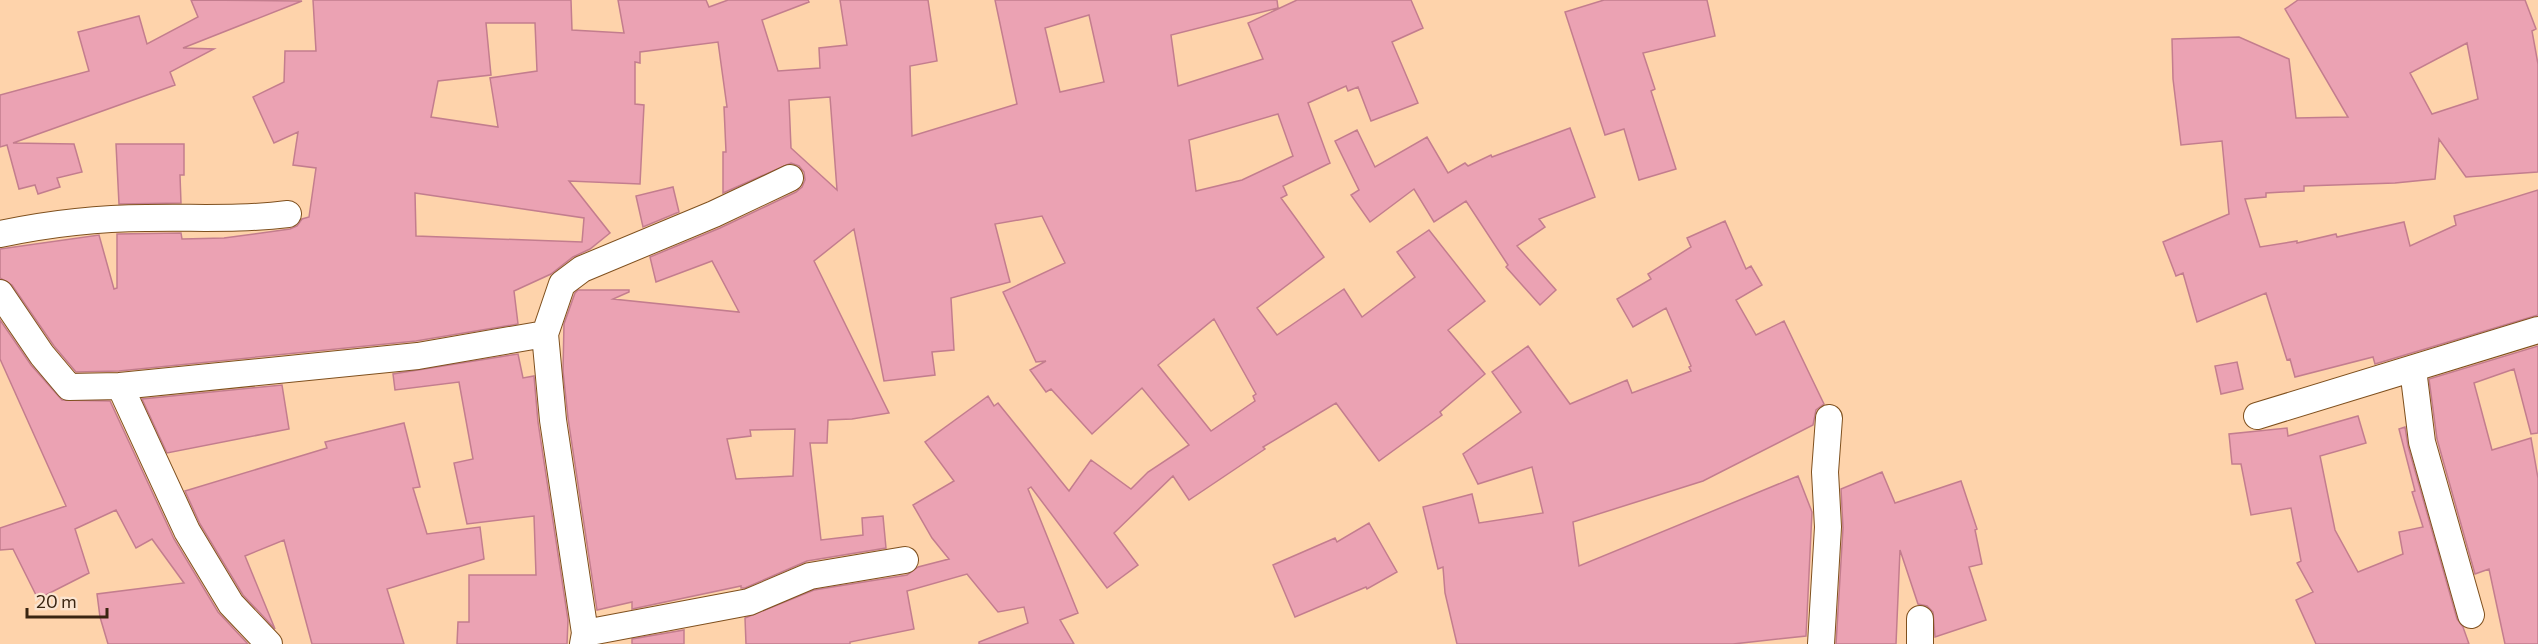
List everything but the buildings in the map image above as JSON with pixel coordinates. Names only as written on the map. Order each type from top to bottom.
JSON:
[{"type":"street","points":[[790,178],[714,214],[582,269],[562,284],[545,333],[553,420],[584,638],[749,602],[810,576],[905,561]]},
{"type":"street","points":[[0,234],[56,223],[143,218],[266,217],[288,214]]},
{"type":"street","points":[[0,293],[42,355],[69,387],[120,386],[418,356],[545,333]]},
{"type":"street","points":[[2257,416],[2538,330]]},
{"type":"street","points":[[2413,369],[2422,442],[2471,615]]},
{"type":"street","points":[[120,386],[187,531],[231,604],[269,644]]},
{"type":"street","points":[[1821,644],[1828,527],[1825,472],[1829,418]]}]
